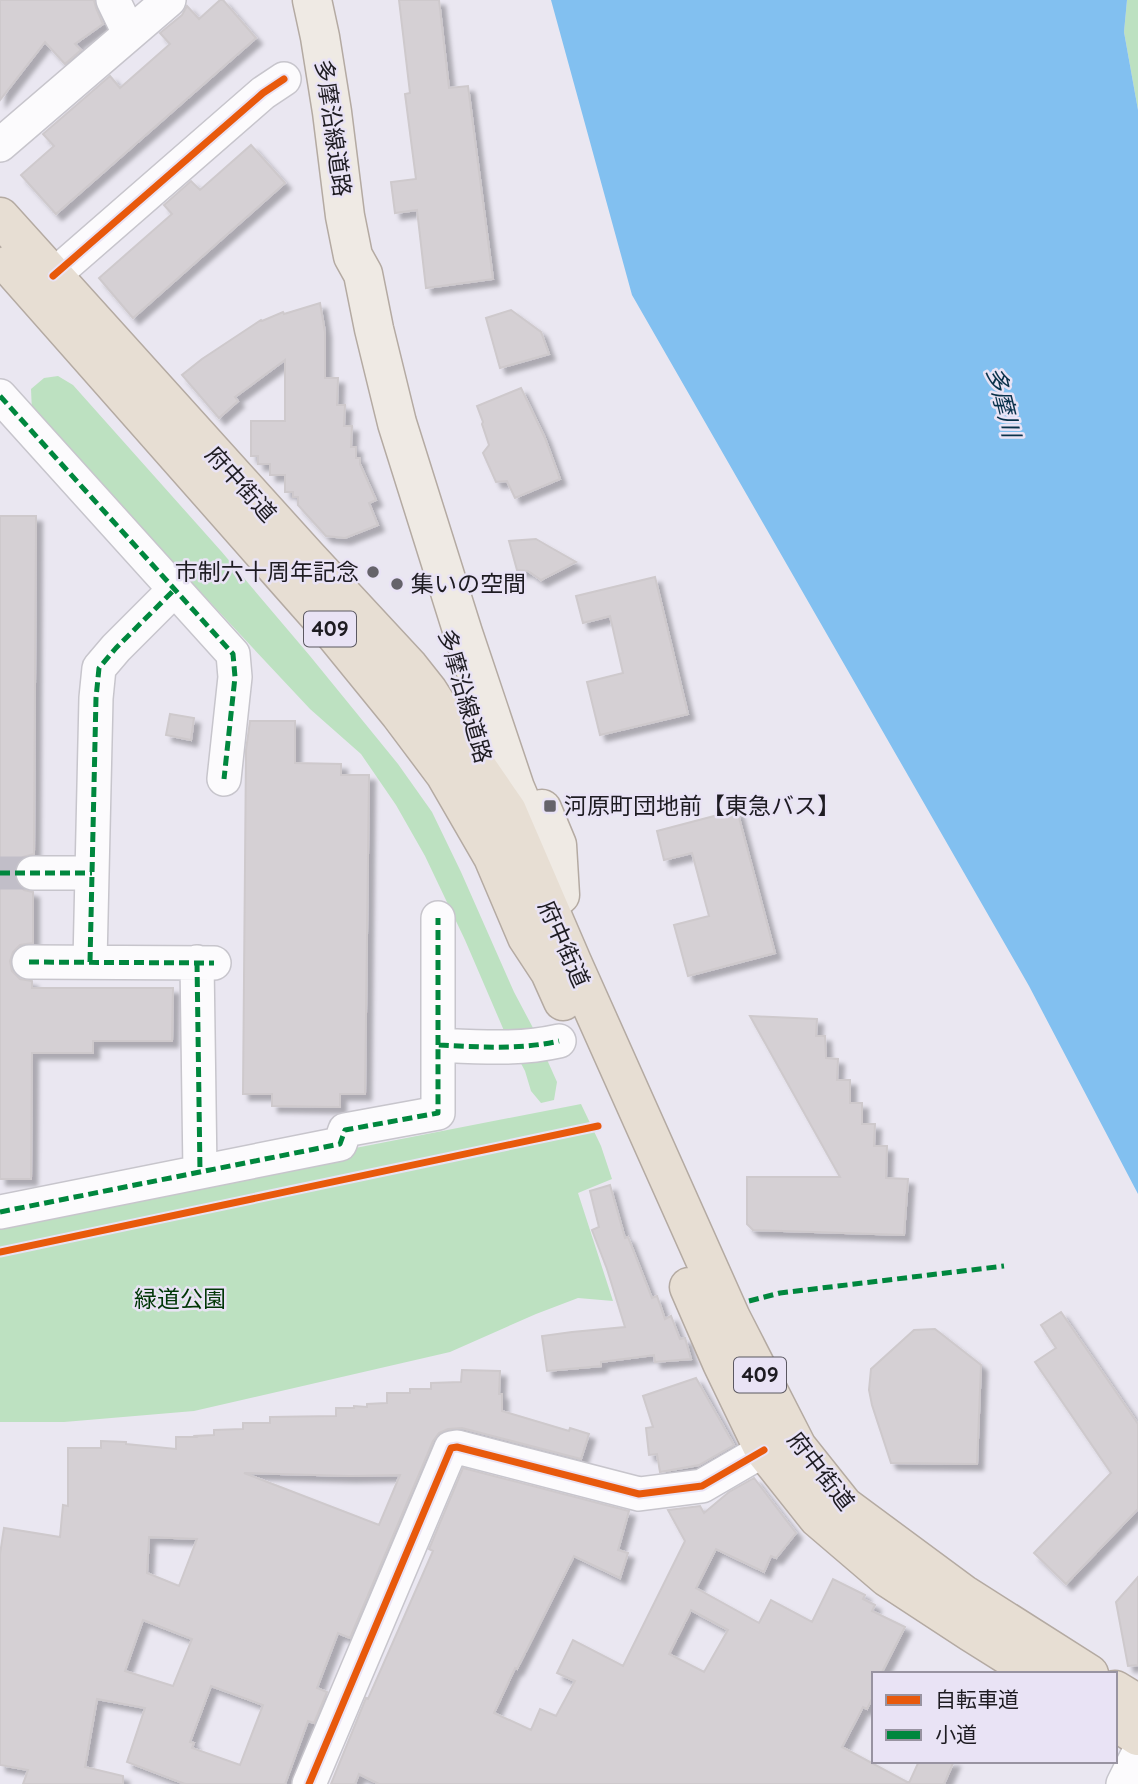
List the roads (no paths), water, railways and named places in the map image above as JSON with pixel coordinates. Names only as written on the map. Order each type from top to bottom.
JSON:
[{"type":"highway","name":"府中街道","points":[[0,217],[63,300],[400,714],[445,774],[493,857],[527,937],[561,967],[731,1318],[797,1447],[844,1506],[963,1594],[1086,1672]]},
{"type":"highway","name":"府中街道","points":[[0,254],[63,300],[306,557],[329,564],[349,576],[390,618],[407,642],[409,667],[498,774],[507,811],[561,967],[722,1363],[764,1450],[818,1518],[887,1577],[1035,1672]]},
{"type":"highway","points":[[1117,1691],[1138,1704]]},
{"type":"highway","points":[[1117,1722],[1138,1735]]},
{"type":"main road","name":"多摩沿線道路","points":[[312,0],[332,112],[352,256],[363,274],[397,423],[463,633],[498,774]]},
{"type":"main road","name":"多摩沿線道路","points":[[352,256],[347,279],[360,339],[375,384],[369,421],[389,482],[411,508],[481,745],[498,774]]},
{"type":"main road","points":[[498,774],[533,788],[557,845],[561,895],[569,924],[561,967]]},
{"type":"street","points":[[113,0],[129,33]]},
{"type":"street","points":[[0,145],[169,0]]},
{"type":"street","points":[[63,300],[262,93],[284,79]]},
{"type":"street","points":[[0,396],[233,654],[235,677],[225,779]]},
{"type":"street","points":[[90,962],[99,668],[175,589]]},
{"type":"street","points":[[33,873],[92,873]]},
{"type":"street","points":[[0,1212],[340,1143],[345,1130],[438,1114],[438,918]]},
{"type":"street","points":[[29,962],[206,962],[200,1172]]},
{"type":"street","points":[[438,1045],[492,1048],[559,1041]]},
{"type":"street","points":[[309,1784],[451,1447],[639,1494],[702,1486],[764,1450]]},
{"type":"street","points":[[1123,1784],[1138,1754]]},
{"type":"water","name":"多摩川","points":[[551,0],[1127,0],[1124,32],[1138,110],[1138,1194],[1029,986],[632,295]]},
{"type":"tunnel","points":[[0,873],[33,873]]},
{"type":"place","name":"市制六十周年記念","points":[[373,572]]},
{"type":"place","name":"集いの空間","points":[[397,584]]},
{"type":"place","name":"河原町団地前【東急バス】","points":[[550,806]]},
{"type":"park label","name":"緑道公園","points":[[180,1299]]}]
